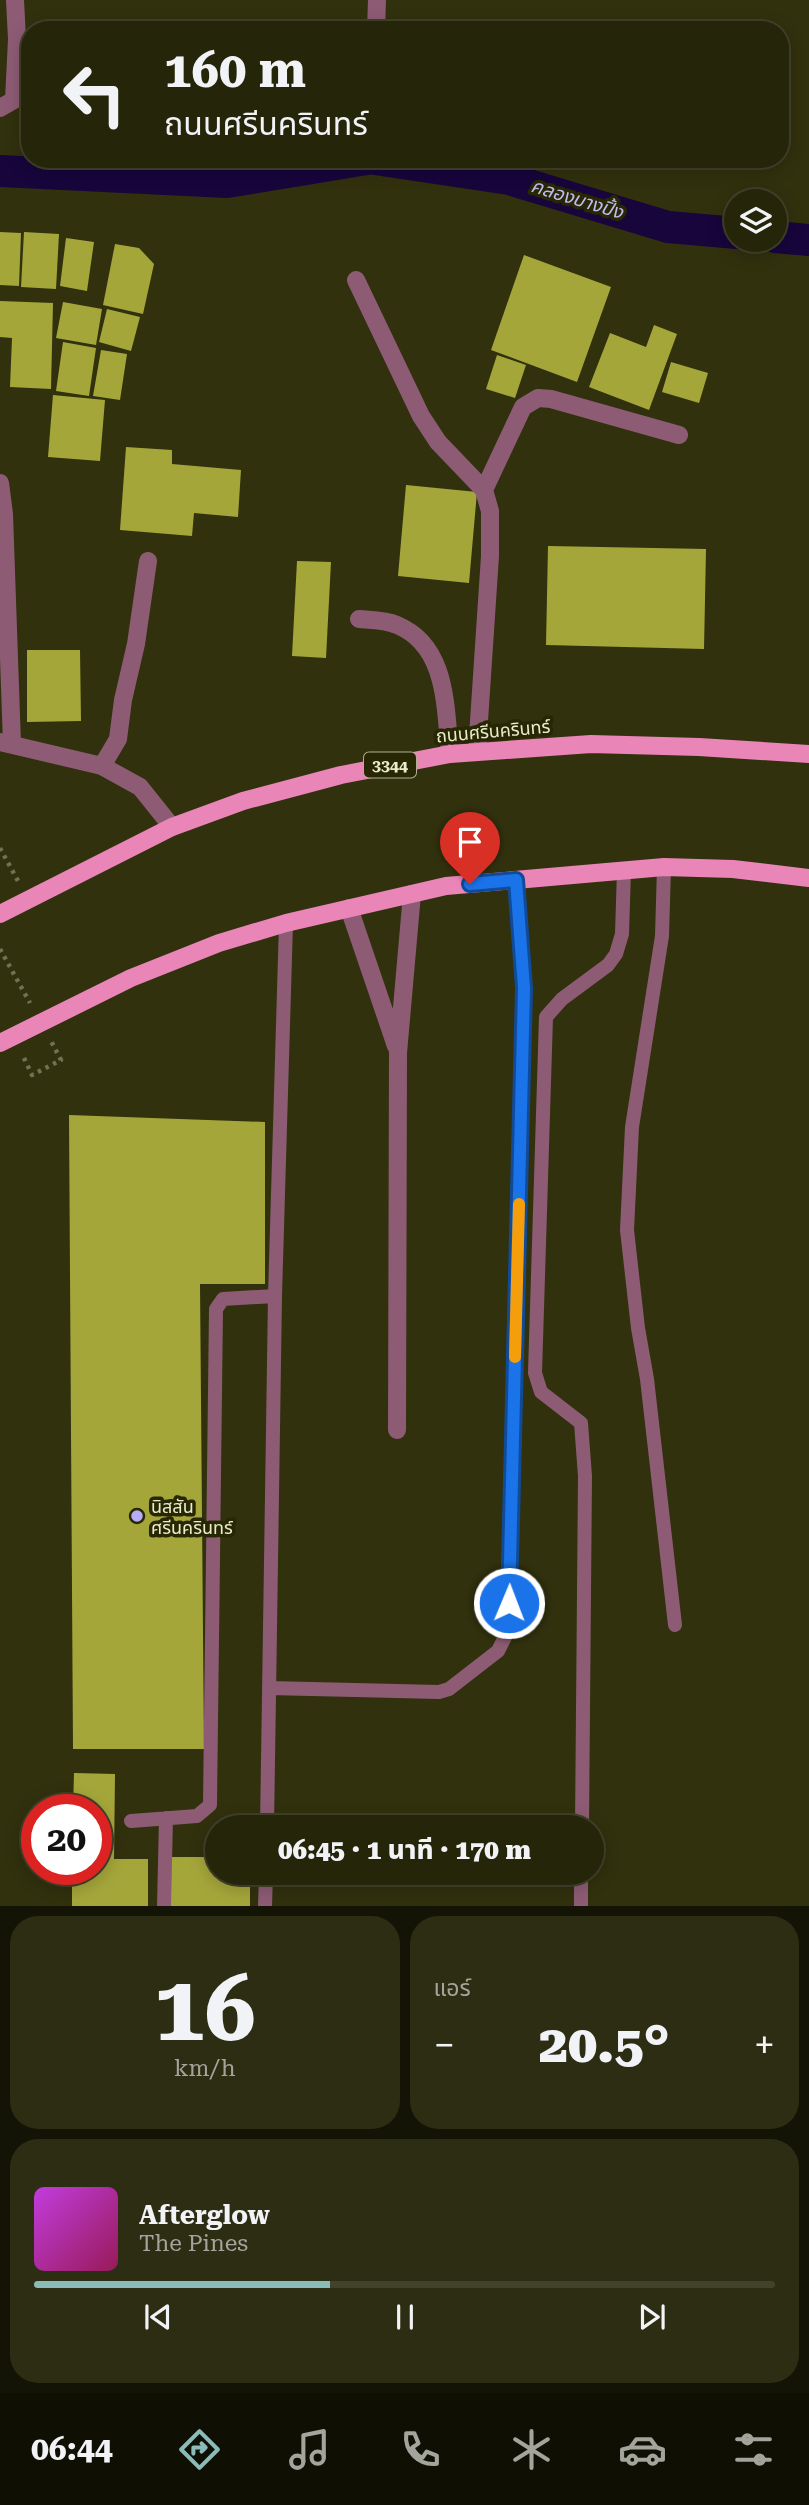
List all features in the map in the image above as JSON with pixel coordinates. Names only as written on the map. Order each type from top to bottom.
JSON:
[{"type":"main road","name":"ถนนศรีนครินทร์","points":[[0,914],[172,827],[243,801],[341,775],[450,754],[591,744],[809,754]]},
{"type":"main road","points":[[6,1040],[131,978],[219,943],[286,923],[446,886],[664,867],[733,869],[809,878]]},
{"type":"street","points":[[15,0],[21,29]]},
{"type":"street","points":[[376,21],[377,0]]},
{"type":"street","points":[[0,108],[14,100],[21,53]]},
{"type":"street","points":[[356,280],[421,416],[438,442],[484,490],[490,511],[490,556],[477,751]]},
{"type":"street","points":[[484,490],[523,407],[538,398],[551,399],[680,435]]},
{"type":"street","points":[[0,483],[4,514],[6,743],[102,766],[140,787],[172,827]]},
{"type":"street","points":[[102,766],[118,739],[148,561]]},
{"type":"street","points":[[359,619],[394,623],[413,633],[426,648],[441,674],[450,754]]},
{"type":"street","points":[[397,1430],[398,1053],[412,894]]},
{"type":"street","points":[[349,908],[398,1053]]},
{"type":"lane","points":[[664,867],[662,936],[632,1128],[626,1230],[647,1379],[675,1625]]},
{"type":"lane","points":[[582,1815],[585,1476],[581,1423],[541,1392],[535,1373],[546,1017],[562,999],[608,965],[616,954],[622,933],[624,870]]},
{"type":"lane","points":[[269,1688],[439,1692],[449,1689],[498,1651],[508,1631],[524,988],[516,880]]},
{"type":"lane","points":[[267,1815],[275,1296],[286,923]]},
{"type":"lane","points":[[131,1821],[197,1816],[210,1805],[216,1309],[223,1299],[275,1296]]},
{"type":"lane","points":[[164,1906],[166,1818]]},
{"type":"lane","points":[[265,1906],[266,1885]]},
{"type":"lane","points":[[581,1885],[581,1906]]},
{"type":"path","points":[[0,848],[28,899]]},
{"type":"path","points":[[6,1040],[32,1075],[61,1060]]},
{"type":"building","points":[[0,232],[21,233],[19,286],[0,285]]},
{"type":"building","points":[[24,232],[59,234],[56,289],[21,287]]},
{"type":"building","points":[[66,238],[94,242],[87,291],[60,286]]},
{"type":"building","points":[[115,244],[139,248],[154,264],[143,314],[103,305]]},
{"type":"building","points":[[524,255],[611,287],[577,382],[491,350]]},
{"type":"building","points":[[0,301],[53,303],[51,389],[10,387],[12,338],[0,337]]},
{"type":"building","points":[[63,302],[102,309],[96,345],[56,338]]},
{"type":"building","points":[[107,309],[140,317],[131,351],[99,342]]},
{"type":"building","points":[[654,325],[677,334],[649,410],[589,387],[610,333],[646,347]]},
{"type":"building","points":[[63,342],[96,348],[89,396],[56,391]]},
{"type":"building","points":[[101,350],[127,354],[120,400],[93,396]]},
{"type":"building","points":[[497,355],[526,365],[515,398],[486,389]]},
{"type":"building","points":[[671,362],[708,373],[699,403],[662,392]]},
{"type":"building","points":[[53,395],[105,400],[100,461],[48,457]]},
{"type":"building","points":[[126,447],[172,450],[172,464],[241,470],[238,517],[194,513],[192,536],[120,530]]},
{"type":"building","points":[[406,485],[477,492],[469,583],[398,576]]},
{"type":"building","points":[[548,546],[706,549],[704,649],[546,645]]},
{"type":"building","points":[[297,561],[331,562],[326,658],[292,656]]},
{"type":"building","points":[[27,650],[80,650],[81,721],[27,722]]},
{"type":"building","name":"นิสสัน ศรีนครินทร์","points":[[69,1115],[265,1122],[265,1284],[200,1284],[204,1749],[73,1749]]},
{"type":"building","points":[[74,1773],[115,1774],[114,1859],[148,1859],[148,1906],[72,1906],[72,1885],[112,1885],[112,1794],[73,1794]]},
{"type":"building","points":[[171,1857],[205,1857],[205,1885],[250,1885],[250,1906],[170,1906]]},
{"type":"waterway","name":"คลองบางปิ้ง","points":[[0,171],[227,182],[312,168]]},
{"type":"waterway","name":"คลองบางปิ้ง","points":[[435,168],[509,179],[668,227],[724,232]]},
{"type":"waterway","name":"คลองบางปิ้ง","points":[[787,238],[809,240]]},
{"type":"slow traffic","points":[[515,1357],[519,1204]]},
{"type":"place","name":"นิสสัน ศรีนครินทร์","points":[[137,1516]]},
{"type":"route","points":[[470,884],[516,880],[524,988],[509,1603]]}]
